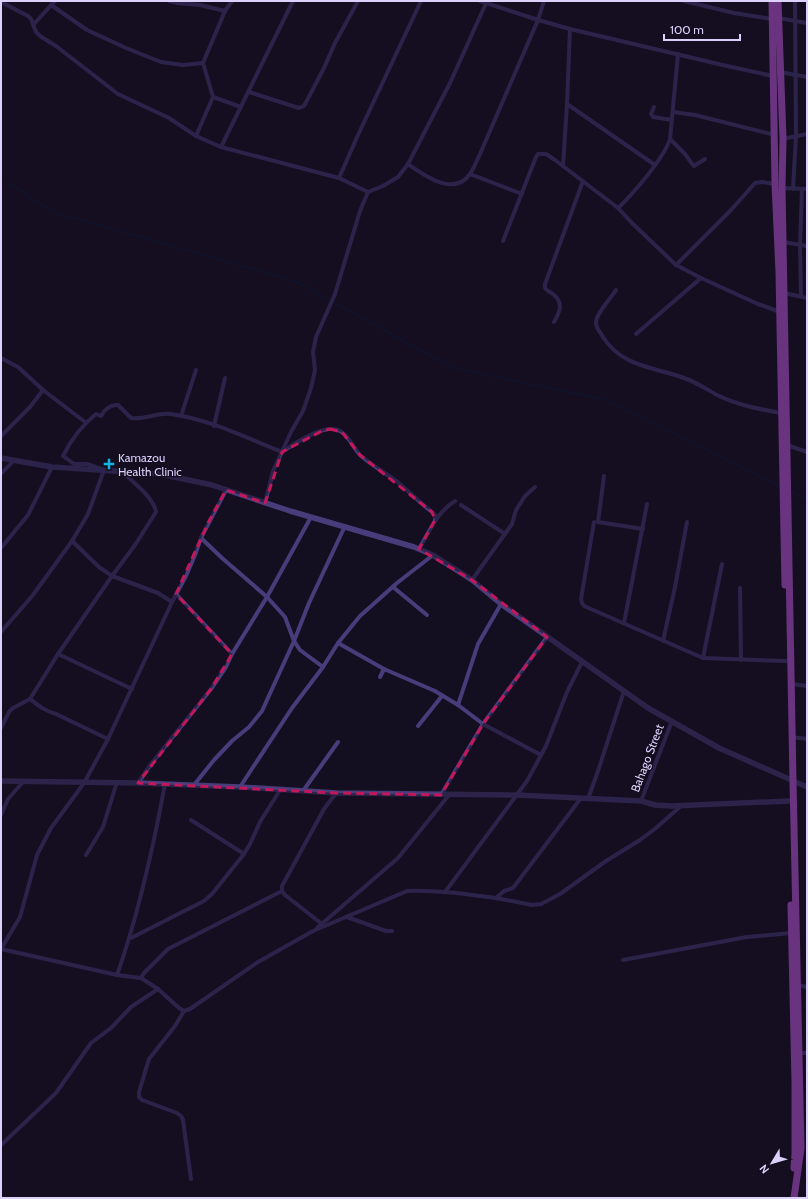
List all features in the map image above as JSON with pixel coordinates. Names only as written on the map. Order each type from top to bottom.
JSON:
[{"type":"main road","points":[[772,1],[776,19]]},
{"type":"main road","points":[[778,1],[776,19],[777,74],[775,184],[780,312],[786,661],[791,780],[793,887],[791,933],[795,1153],[789,1198]]},
{"type":"main road","points":[[777,74],[783,139],[782,188],[792,684],[791,780],[789,801],[798,985],[801,1148],[794,1198]]},
{"type":"street","points":[[33,25],[55,1]]},
{"type":"street","points":[[169,1],[200,5],[225,11]]},
{"type":"street","points":[[196,136],[214,97],[203,63],[225,11],[232,1]]},
{"type":"street","points":[[221,147],[293,1]]},
{"type":"street","points":[[249,92],[302,108],[358,1]]},
{"type":"street","points":[[339,178],[421,1]]},
{"type":"street","points":[[480,1],[570,29],[727,66],[807,77]]},
{"type":"street","points":[[408,164],[422,174],[451,186],[457,184],[470,174],[538,20],[544,1]]},
{"type":"street","points":[[687,1],[734,13],[807,23]]},
{"type":"street","points":[[793,189],[796,135],[795,1]]},
{"type":"street","points":[[1,2],[32,19],[36,32],[40,36],[72,58],[118,94],[169,118],[196,136],[221,147],[339,178],[368,192]]},
{"type":"street","points":[[265,503],[273,471],[291,432],[304,411],[315,370],[313,352],[316,337],[335,294],[358,218],[368,192],[383,186],[398,177],[408,164],[450,83],[486,2]]},
{"type":"street","points":[[51,5],[87,30],[161,62],[184,65],[203,63]]},
{"type":"street","points":[[563,166],[570,29]]},
{"type":"street","points":[[618,208],[668,148],[678,54]]},
{"type":"street","points":[[214,97],[241,107]]},
{"type":"street","points":[[567,104],[655,165]]},
{"type":"street","points":[[654,107],[652,117],[672,120]]},
{"type":"street","points":[[673,112],[695,115],[775,135]]},
{"type":"street","points":[[783,139],[796,135],[807,134]]},
{"type":"street","points":[[670,139],[685,154],[694,166],[705,159]]},
{"type":"street","points":[[503,241],[538,154],[546,154],[618,208],[636,228],[676,265],[758,304],[780,312]]},
{"type":"street","points":[[470,174],[522,194]]},
{"type":"street","points":[[554,322],[559,313],[560,304],[557,298],[545,288],[545,284],[583,181]]},
{"type":"street","points":[[676,265],[755,183],[762,182],[775,184]]},
{"type":"street","points":[[782,188],[805,189],[800,244],[800,296]]},
{"type":"street","points":[[783,242],[807,246]]},
{"type":"street","points":[[636,334],[701,278]]},
{"type":"street","points":[[616,290],[595,319],[596,326],[605,340],[627,360],[645,368],[684,378],[699,384],[716,395],[744,406],[781,413]]},
{"type":"street","points":[[784,293],[807,298]]},
{"type":"street","points":[[1,364],[3,359],[18,368],[43,390],[85,422]]},
{"type":"street","points":[[181,416],[196,370]]},
{"type":"street","points":[[214,426],[225,378]]},
{"type":"street","points":[[1,436],[30,407],[43,390]]},
{"type":"street","points":[[104,470],[87,464],[74,464],[63,456],[71,441],[85,422],[96,414],[101,416],[102,413],[115,404],[118,405],[131,418],[148,418],[168,414],[181,416],[214,426],[282,452]]},
{"type":"street","points":[[282,452],[294,443],[320,432],[336,429],[342,432],[360,455],[396,481],[432,512],[436,516],[435,520]]},
{"type":"street","points":[[787,445],[807,452]]},
{"type":"street","points":[[1,458],[52,467],[160,474],[212,485],[265,503],[419,549],[433,555],[472,580],[501,604],[648,708],[719,748],[807,787]]},
{"type":"street","points":[[1,474],[14,460]]},
{"type":"street","points":[[1,548],[28,515],[52,467]]},
{"type":"street","points":[[1,632],[33,595],[72,541],[88,514],[104,470]]},
{"type":"street","points":[[1,728],[9,712],[13,708],[30,699],[58,654],[135,545],[156,512],[151,500],[121,471]]},
{"type":"street","points":[[604,476],[598,522],[643,529]]},
{"type":"street","points":[[472,580],[512,524],[516,510],[525,496],[535,487]]},
{"type":"street","points":[[184,1011],[158,989],[141,978],[117,975],[1,949],[20,917],[37,855],[51,828],[84,783],[108,739],[192,562],[201,538],[226,490]]},
{"type":"street","points":[[419,549],[435,520],[447,506],[455,501]]},
{"type":"street","points":[[624,623],[647,504]]},
{"type":"street","points":[[461,505],[505,534]]},
{"type":"street","points":[[138,783],[151,764],[211,689],[226,667],[311,517]]},
{"type":"street","points":[[594,522],[582,603],[584,606],[703,658],[786,661]]},
{"type":"street","points":[[663,641],[687,522]]},
{"type":"street","points":[[194,785],[232,740],[249,727],[258,716],[294,641],[309,603],[345,526]]},
{"type":"street","points":[[201,538],[267,597],[285,617],[294,641],[300,650],[323,667]]},
{"type":"street","points":[[72,541],[99,567],[112,576],[158,593],[172,602]]},
{"type":"street","points":[[240,787],[292,708],[323,667],[338,643],[360,616],[433,555]]},
{"type":"street","points":[[703,658],[722,564]]},
{"type":"street","points":[[393,587],[426,616]]},
{"type":"street","points":[[740,588],[741,660]]},
{"type":"street","points":[[176,594],[232,654]]},
{"type":"street","points":[[458,705],[478,644],[501,604]]},
{"type":"street","points":[[441,794],[483,724],[547,637]]},
{"type":"street","points":[[338,643],[384,669],[442,696],[458,705],[483,724],[541,755]]},
{"type":"street","points":[[58,654],[132,689]]},
{"type":"street","points":[[446,892],[527,781],[546,746],[567,692],[582,662]]},
{"type":"street","points":[[380,677],[384,669]]},
{"type":"street","points":[[792,684],[807,686]]},
{"type":"street","points":[[496,898],[513,888],[584,799],[598,771],[624,691]]},
{"type":"street","points":[[418,726],[442,696]]},
{"type":"street","points":[[30,699],[41,708],[108,739]]},
{"type":"street","name":"Bahago Street","points":[[641,801],[672,722]]},
{"type":"street","points":[[792,737],[807,739]]},
{"type":"street","points":[[303,791],[338,742]]},
{"type":"street","points":[[1,781],[84,783],[118,782],[338,793],[517,795],[641,801],[662,806],[789,801]]},
{"type":"street","points":[[1,815],[8,799],[23,782]]},
{"type":"street","points":[[86,856],[103,827],[118,782]]},
{"type":"street","points":[[117,975],[131,938],[152,856],[165,784]]},
{"type":"street","points":[[131,938],[209,897],[244,854],[260,822],[280,790]]},
{"type":"street","points":[[322,924],[285,895],[282,891],[282,886],[324,809],[338,793]]},
{"type":"street","points":[[313,931],[398,858],[449,795]]},
{"type":"street","points":[[191,1179],[183,1120],[177,1113],[142,1100],[139,1097],[139,1092],[149,1059],[175,1026],[184,1011],[190,1009],[258,962],[313,931],[407,891],[446,892],[496,898],[532,905],[541,904],[560,894],[606,861],[640,840],[682,805]]},
{"type":"street","points":[[191,820],[244,854]]},
{"type":"street","points":[[141,978],[144,973],[168,949],[282,891]]},
{"type":"street","points":[[347,917],[386,931],[392,931]]},
{"type":"street","points":[[623,960],[747,936],[791,933]]},
{"type":"street","points":[[798,985],[807,987]]},
{"type":"street","points":[[1,1145],[56,1093],[91,1043],[111,1028],[131,1007],[158,989]]},
{"type":"street","points":[[799,1053],[807,1053]]},
{"type":"highlighted area","points":[[330,429],[342,432],[360,455],[432,512],[435,520],[419,549],[472,580],[547,637],[483,724],[441,795],[337,793],[138,783],[211,689],[232,654],[176,594],[208,523],[226,490],[265,503],[282,452],[320,432]]},
{"type":"waterway","points":[[1,178],[53,212],[295,281],[453,368],[603,399],[780,486]]},
{"type":"waterway","points":[[791,491],[807,499]]},
{"type":"place","name":"Kamazou Health Clinic","points":[[109,464]]}]
